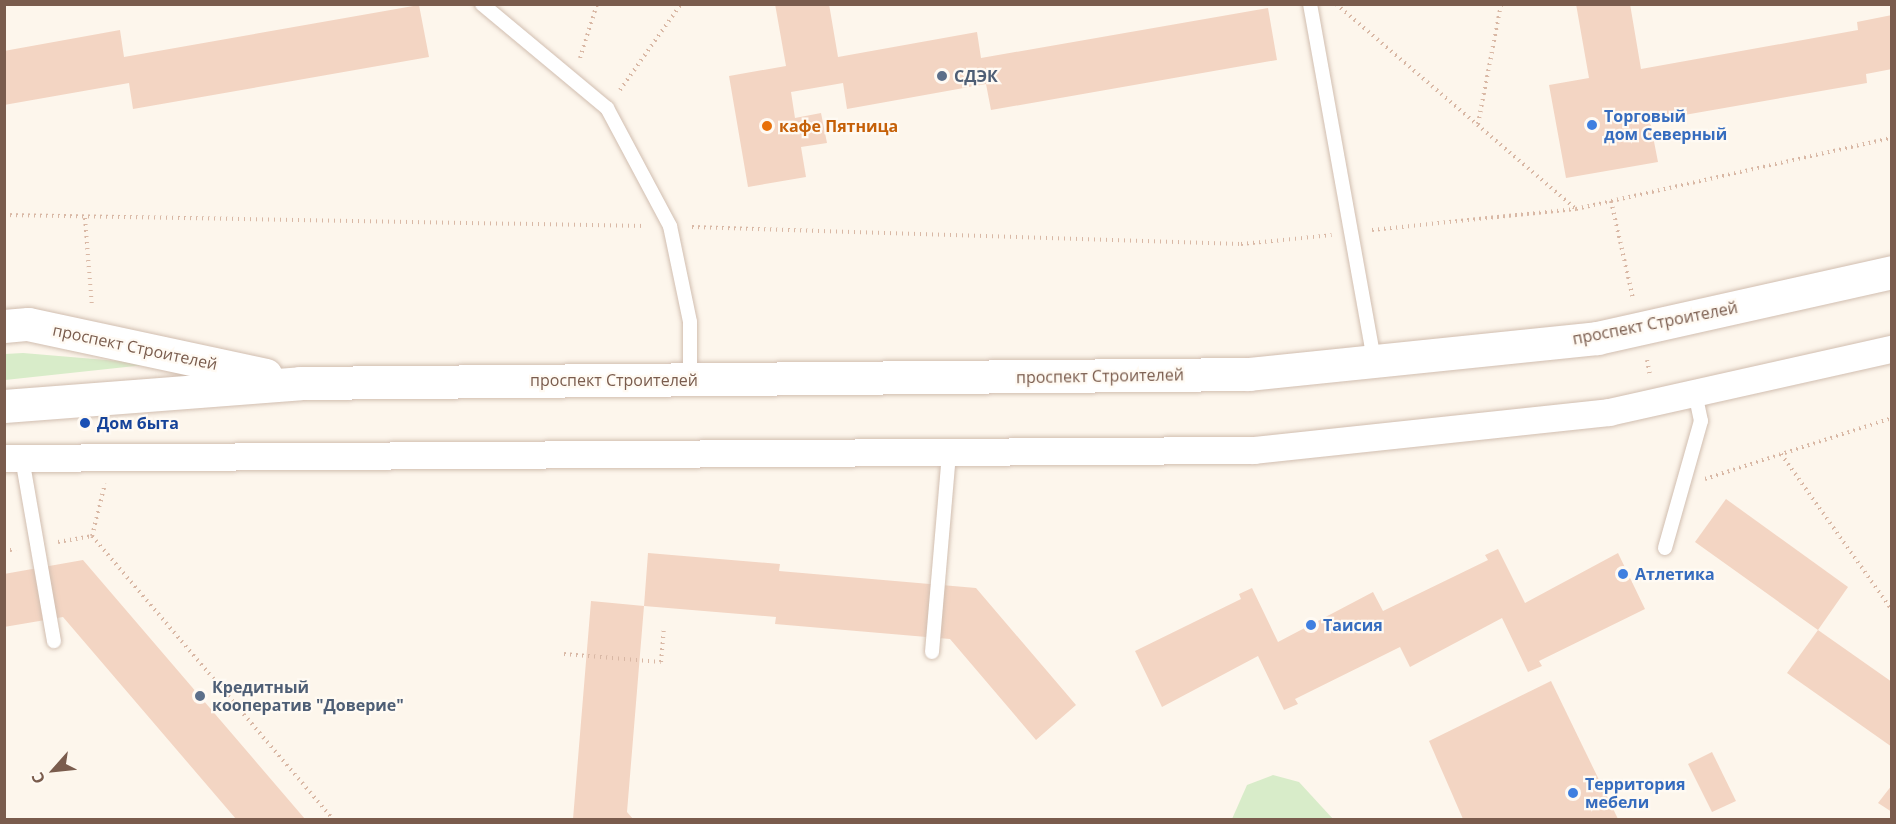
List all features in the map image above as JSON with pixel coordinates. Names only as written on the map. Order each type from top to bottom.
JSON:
[{"type":"street","name":"проспект Строителей","points":[[4,406],[300,383],[1249,374],[1597,338],[1892,272]]},
{"type":"street","name":"проспект Строителей","points":[[4,326],[28,324],[300,383]]},
{"type":"street","points":[[13,458],[1254,450],[1609,412],[1892,349]]},
{"type":"lane","points":[[482,4],[607,108],[670,226],[690,322],[690,380]]},
{"type":"lane","points":[[1310,4],[1374,361]]},
{"type":"lane","points":[[1665,548],[1701,422],[1695,393]]},
{"type":"lane","points":[[932,652],[949,452]]},
{"type":"lane","points":[[13,458],[38,545],[54,641]]},
{"type":"path","points":[[573,80],[597,4]]},
{"type":"path","points":[[607,108],[681,4]]},
{"type":"path","points":[[1336,4],[1576,209]]},
{"type":"path","points":[[1477,125],[1501,4]]},
{"type":"path","points":[[4,215],[670,226],[1241,244],[1576,209],[1892,138]]},
{"type":"path","points":[[1682,487],[1892,418]]},
{"type":"path","points":[[1781,454],[1892,610]]},
{"type":"path","points":[[4,551],[92,536],[334,819]]},
{"type":"path","points":[[564,654],[661,662],[664,629]]},
{"type":"green space","points":[[23,353],[154,364],[5,380],[5,354]]},
{"type":"green space","points":[[1273,775],[1299,782],[1333,819],[1232,819],[1247,785]]},
{"type":"building","points":[[775,4],[829,4],[838,57],[977,32],[981,58],[1268,8],[1277,60],[991,110],[986,84],[847,109],[843,83],[791,92],[795,118],[821,113],[827,143],[801,147],[806,177],[748,187],[729,76],[786,66]]},
{"type":"building","points":[[1576,4],[1630,4],[1641,69],[1858,30],[1857,22],[1892,15],[1892,69],[1866,74],[1867,83],[1650,121],[1658,162],[1566,178],[1549,85],[1589,78]]},
{"type":"building","points":[[419,5],[429,57],[133,109],[129,83],[4,105],[4,51],[120,30],[124,57]]},
{"type":"building","points":[[1726,499],[1848,587],[1818,630],[1695,542]]},
{"type":"building","points":[[1498,549],[1525,603],[1618,553],[1645,609],[1539,661],[1542,666],[1528,672],[1502,618],[1410,667],[1400,647],[1295,699],[1298,704],[1284,710],[1258,656],[1162,707],[1135,651],[1241,599],[1239,594],[1252,588],[1278,642],[1373,592],[1383,611],[1488,560],[1485,555]]},
{"type":"building","points":[[648,553],[780,564],[779,571],[976,588],[1076,705],[1036,740],[950,639],[775,624],[776,617],[644,606]]},
{"type":"building","points":[[83,560],[305,819],[236,819],[63,617],[4,627],[4,574]]},
{"type":"building","points":[[591,601],[644,606],[627,812],[633,819],[573,819]]},
{"type":"building","points":[[1818,630],[1892,682],[1892,747],[1787,673]]},
{"type":"building","points":[[1551,681],[1618,819],[1463,819],[1429,741]]},
{"type":"building","points":[[1712,752],[1736,801],[1712,812],[1688,764]]},
{"type":"building","points":[[1892,785],[1892,812],[1878,803]]},
{"type":"place","name":"СДЭК","points":[[942,76]]},
{"type":"place","name":"Торговый дом Северный","points":[[1592,125]]},
{"type":"place","name":"кафе Пятница","points":[[767,126]]},
{"type":"place","name":"Дом быта","points":[[85,423]]},
{"type":"place","name":"Атлетика","points":[[1623,574]]},
{"type":"place","name":"Таисия","points":[[1311,625]]},
{"type":"place","name":"Кредитный кооператив \"Доверие\"","points":[[200,696]]},
{"type":"place","name":"Территория мебели","points":[[1573,793]]}]
